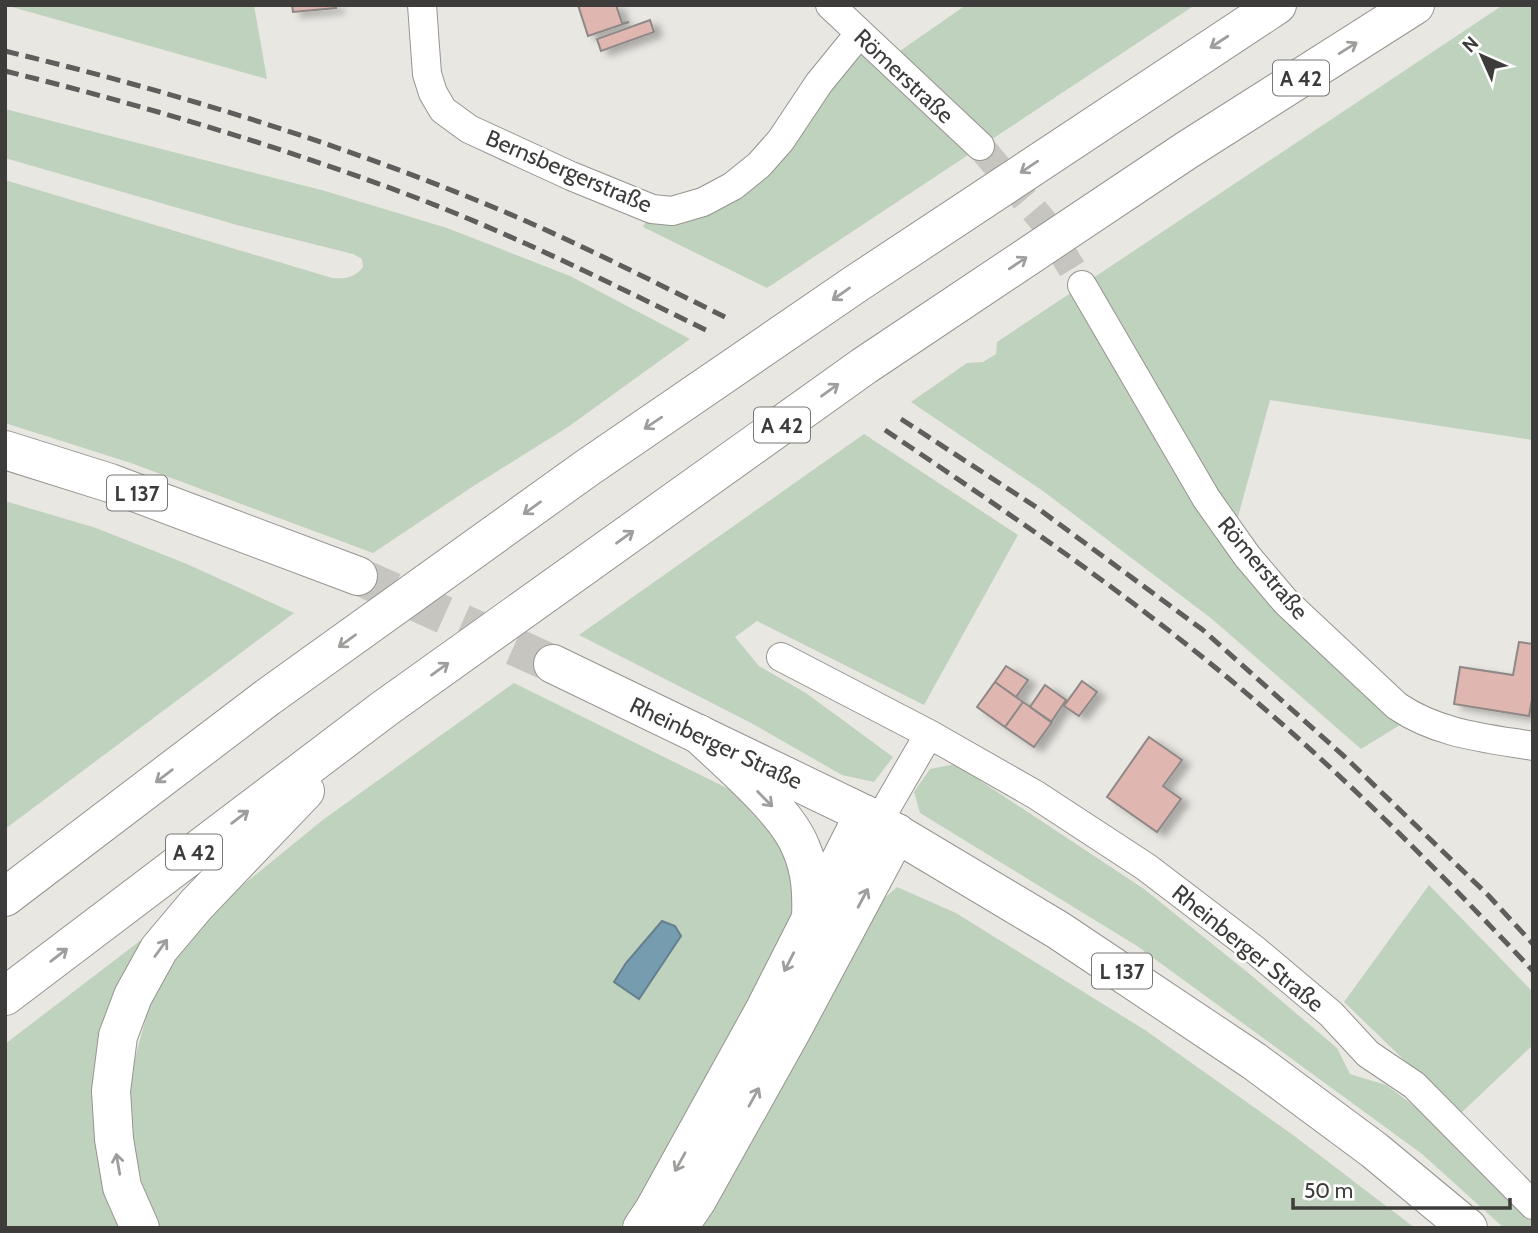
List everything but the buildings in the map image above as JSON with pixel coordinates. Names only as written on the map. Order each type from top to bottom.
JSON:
[{"type":"main road","points":[[5,897],[268,697],[587,468],[869,275],[1277,5]]},
{"type":"main road","name":"A 42","points":[[5,996],[384,709],[864,366],[1187,150],[1415,5]]},
{"type":"main road","name":"L 137","points":[[5,450],[110,483],[358,576]]},
{"type":"main road","name":"Rheinberger Straße","points":[[553,664],[880,823],[1058,930],[1200,1023],[1337,1122],[1468,1228]]},
{"type":"main road","points":[[140,1228],[122,1187],[114,1139],[111,1091],[118,1036],[133,996],[159,949],[196,905],[384,709]]},
{"type":"main road","points":[[699,734],[775,810],[792,831],[801,846],[807,865],[811,886],[811,918]]},
{"type":"main road","points":[[642,1228],[764,1011],[811,918],[880,823]]},
{"type":"main road","points":[[678,1228],[697,1200],[792,1030],[880,823]]},
{"type":"street","name":"Bernsbergerstraße","points":[[422,5],[427,74],[433,93],[443,110],[469,129],[571,176],[652,209],[672,211],[703,202],[733,187],[759,164],[781,140],[819,83],[859,34]]},
{"type":"street","name":"Römerstraße","points":[[830,5],[979,146]]},
{"type":"street","name":"Römerstraße","points":[[1082,285],[1206,498],[1247,556],[1286,602],[1397,706],[1413,717],[1447,731],[1533,746]]},
{"type":"street","name":"Rheinberger Straße","points":[[780,657],[929,734],[1036,795],[1146,867],[1255,950],[1331,1014],[1367,1054],[1414,1085],[1533,1205]]},
{"type":"street","points":[[880,823],[929,734]]},
{"type":"green space","points":[[5,5],[254,5],[267,79]]},
{"type":"green space","points":[[966,5],[1195,5],[767,288],[643,227],[652,209],[733,186],[859,34],[887,60]]},
{"type":"green space","points":[[1503,5],[1533,5],[1533,440],[1270,400],[1233,535],[1413,717],[1361,749],[1212,619],[1043,491],[911,402],[967,363],[983,362],[996,354],[997,342]]},
{"type":"green space","points":[[5,109],[325,191],[447,228],[570,276],[690,339],[568,427],[373,553],[131,463],[5,423],[5,180],[332,278],[349,277],[363,267],[362,259],[353,254],[237,225],[5,158]]},
{"type":"green space","points":[[864,434],[1018,535],[924,705],[757,621],[735,637],[759,666],[806,693],[893,757],[874,782],[842,775],[753,724],[579,635]]},
{"type":"green space","points":[[5,501],[96,528],[187,564],[294,613],[5,829]]},
{"type":"green space","points":[[514,683],[741,795],[780,836],[796,899],[781,955],[649,1197],[619,1228],[161,1228],[146,1202],[124,1099],[151,999],[195,924],[324,819]]},
{"type":"green space","points":[[955,764],[1144,889],[1337,1048],[1350,1074],[1386,1085],[1432,1119],[1533,1221],[1533,1228],[1504,1228],[1422,1154],[1137,946],[920,813],[914,792],[930,769]]},
{"type":"green space","points":[[1429,885],[1533,992],[1533,1045],[1460,1114],[1344,1002]]},
{"type":"green space","points":[[897,887],[956,913],[1145,1030],[1293,1135],[1415,1228],[696,1228],[879,903]]},
{"type":"green space","points":[[149,934],[97,1067],[95,1140],[124,1228],[5,1228],[5,1044]]},
{"type":"water","points":[[662,921],[675,926],[681,936],[639,999],[614,982],[626,963]]},
{"type":"tunnel","points":[[980,146],[1043,221],[1082,285]]},
{"type":"tunnel","points":[[358,576],[553,664]]},
{"type":"railway","points":[[5,51],[195,102],[382,164],[533,224],[725,317]]},
{"type":"railway","points":[[5,71],[205,126],[304,157],[401,192],[517,240],[706,330]]},
{"type":"railway","points":[[901,419],[1036,507],[1203,630],[1346,758],[1488,895],[1533,944]]},
{"type":"railway","points":[[885,430],[1079,563],[1237,685],[1368,803],[1533,971]]}]
